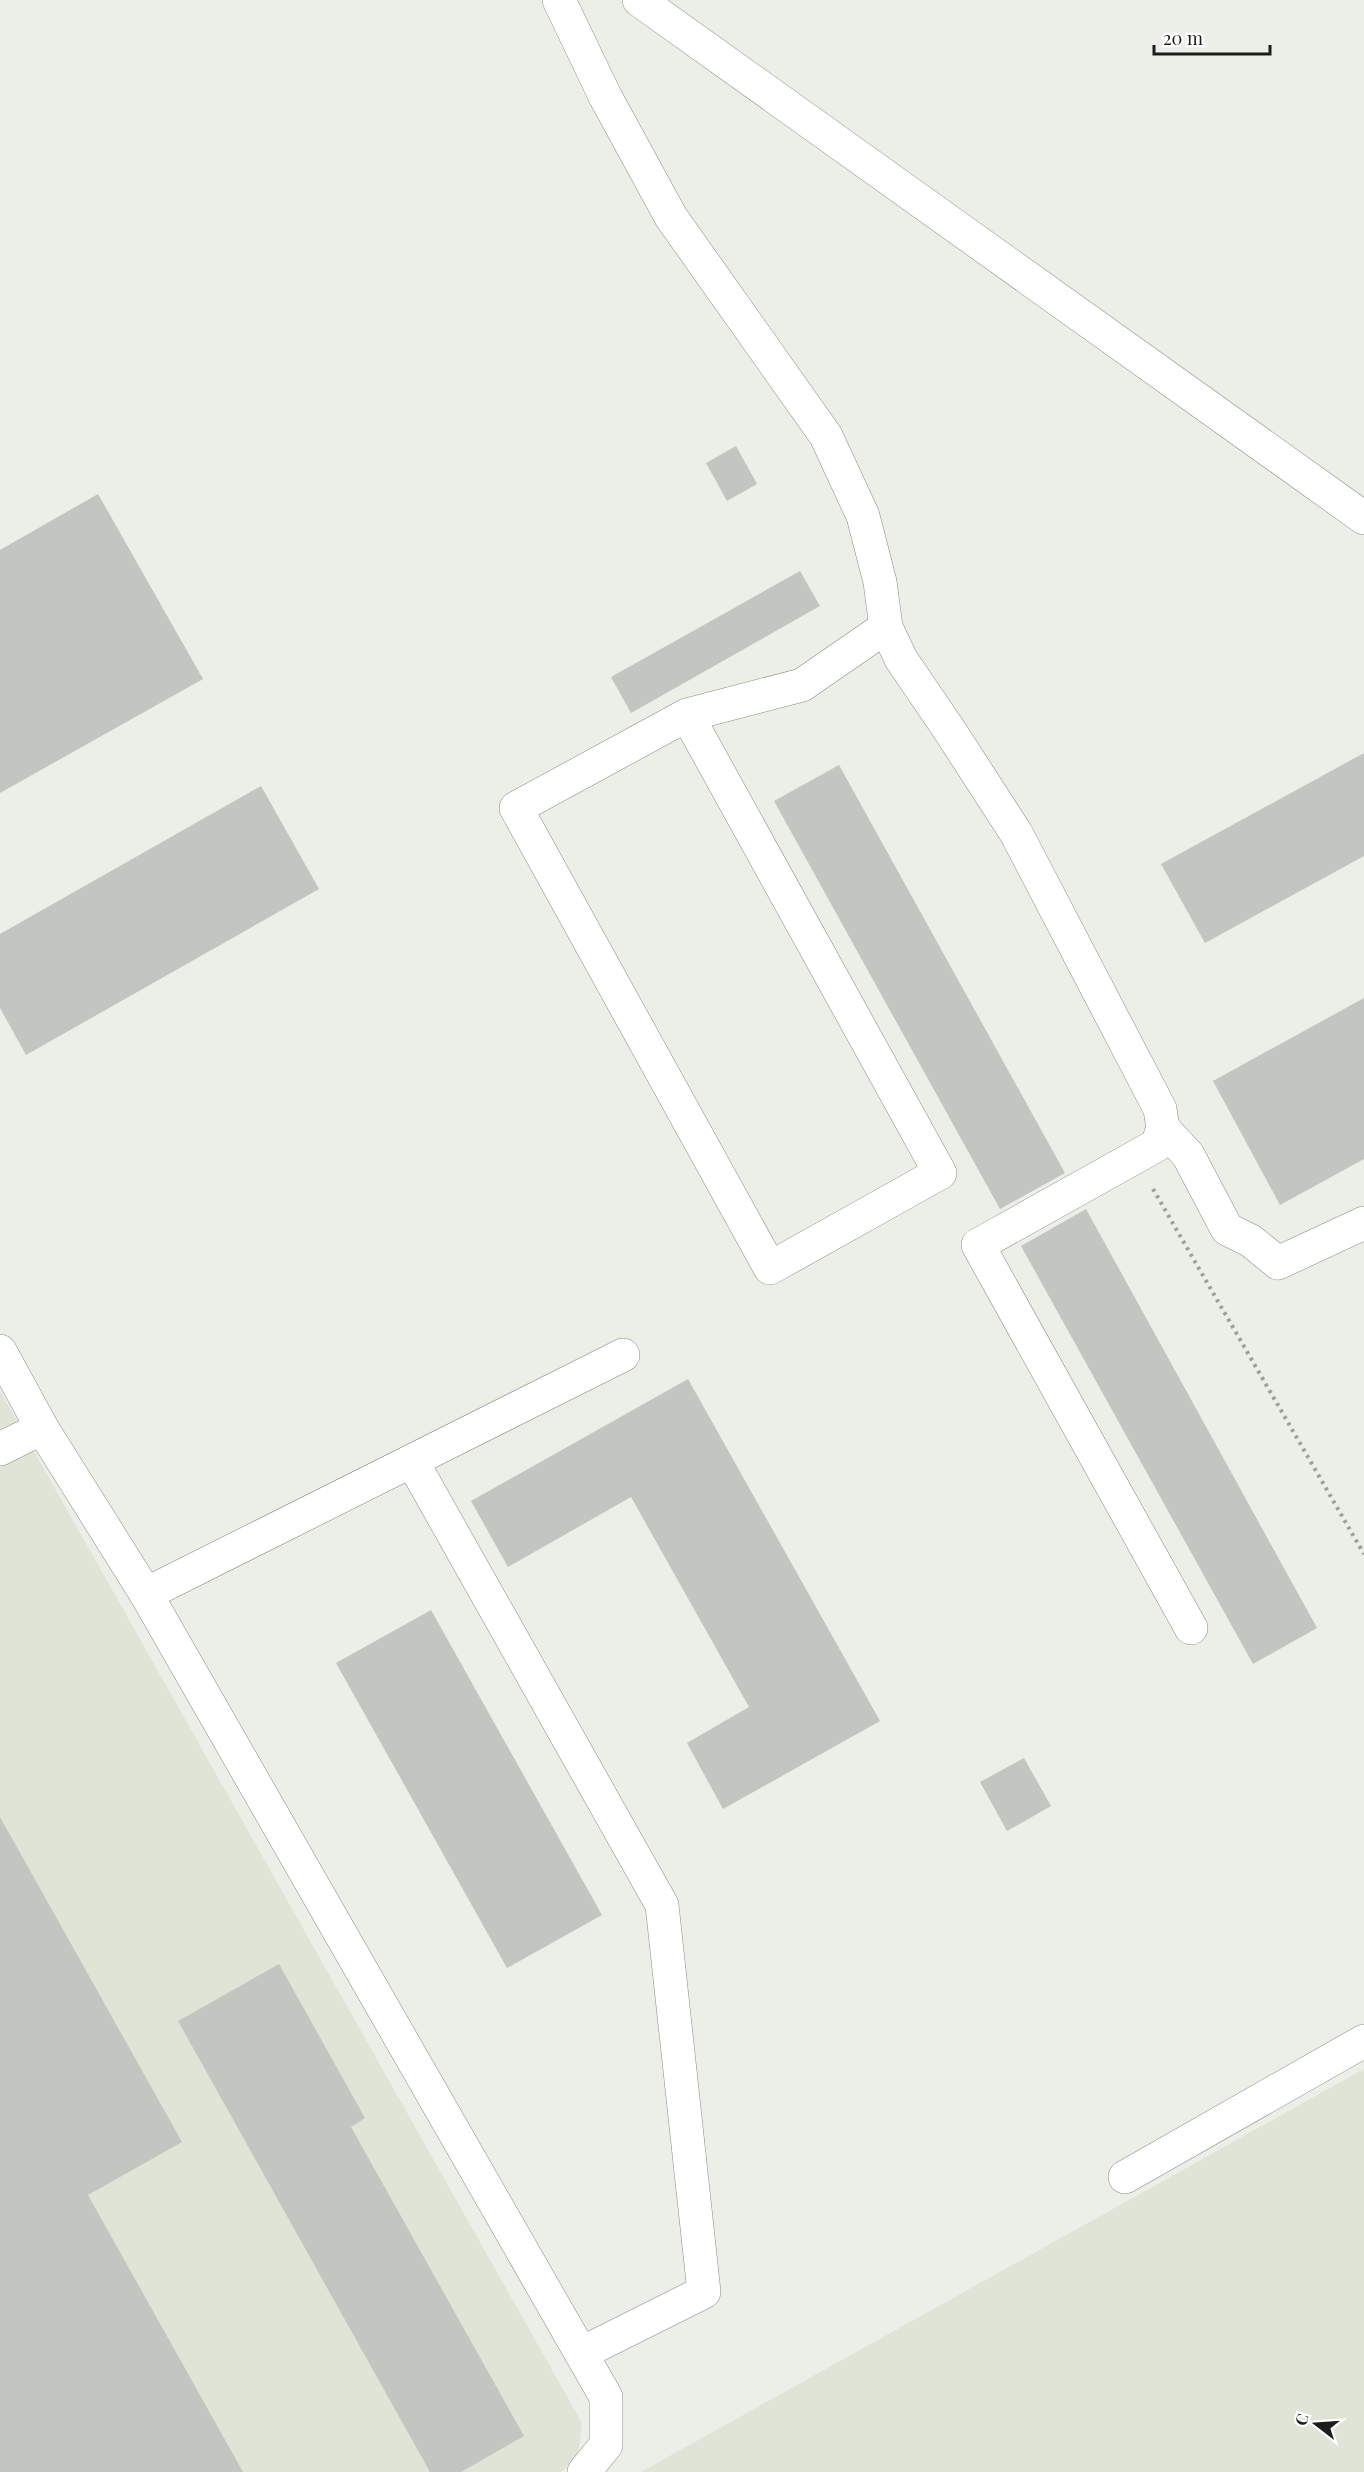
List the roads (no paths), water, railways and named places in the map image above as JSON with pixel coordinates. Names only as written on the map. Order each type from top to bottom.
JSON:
[{"type":"street","points":[[559,0],[605,96],[671,216],[826,436],[863,516],[880,582],[886,627],[901,659],[1016,833],[1160,1108],[1152,1144]]},
{"type":"street","points":[[639,0],[1364,518]]},
{"type":"street","points":[[687,715],[940,1173],[770,1268],[516,808],[687,715],[802,685],[886,627]]},
{"type":"street","points":[[1191,1628],[978,1245],[1152,1144],[1188,1155],[1227,1229],[1251,1241],[1278,1263],[1364,1222]]},
{"type":"street","points":[[0,1352],[42,1428],[146,1594],[606,2397],[606,2445],[584,2472]]},
{"type":"street","points":[[146,1594],[623,1355]]},
{"type":"street","points":[[0,1449],[42,1428]]},
{"type":"street","points":[[412,1461],[662,1905],[704,2292],[582,2353]]},
{"type":"street","points":[[1125,2177],[1364,2041]]}]
